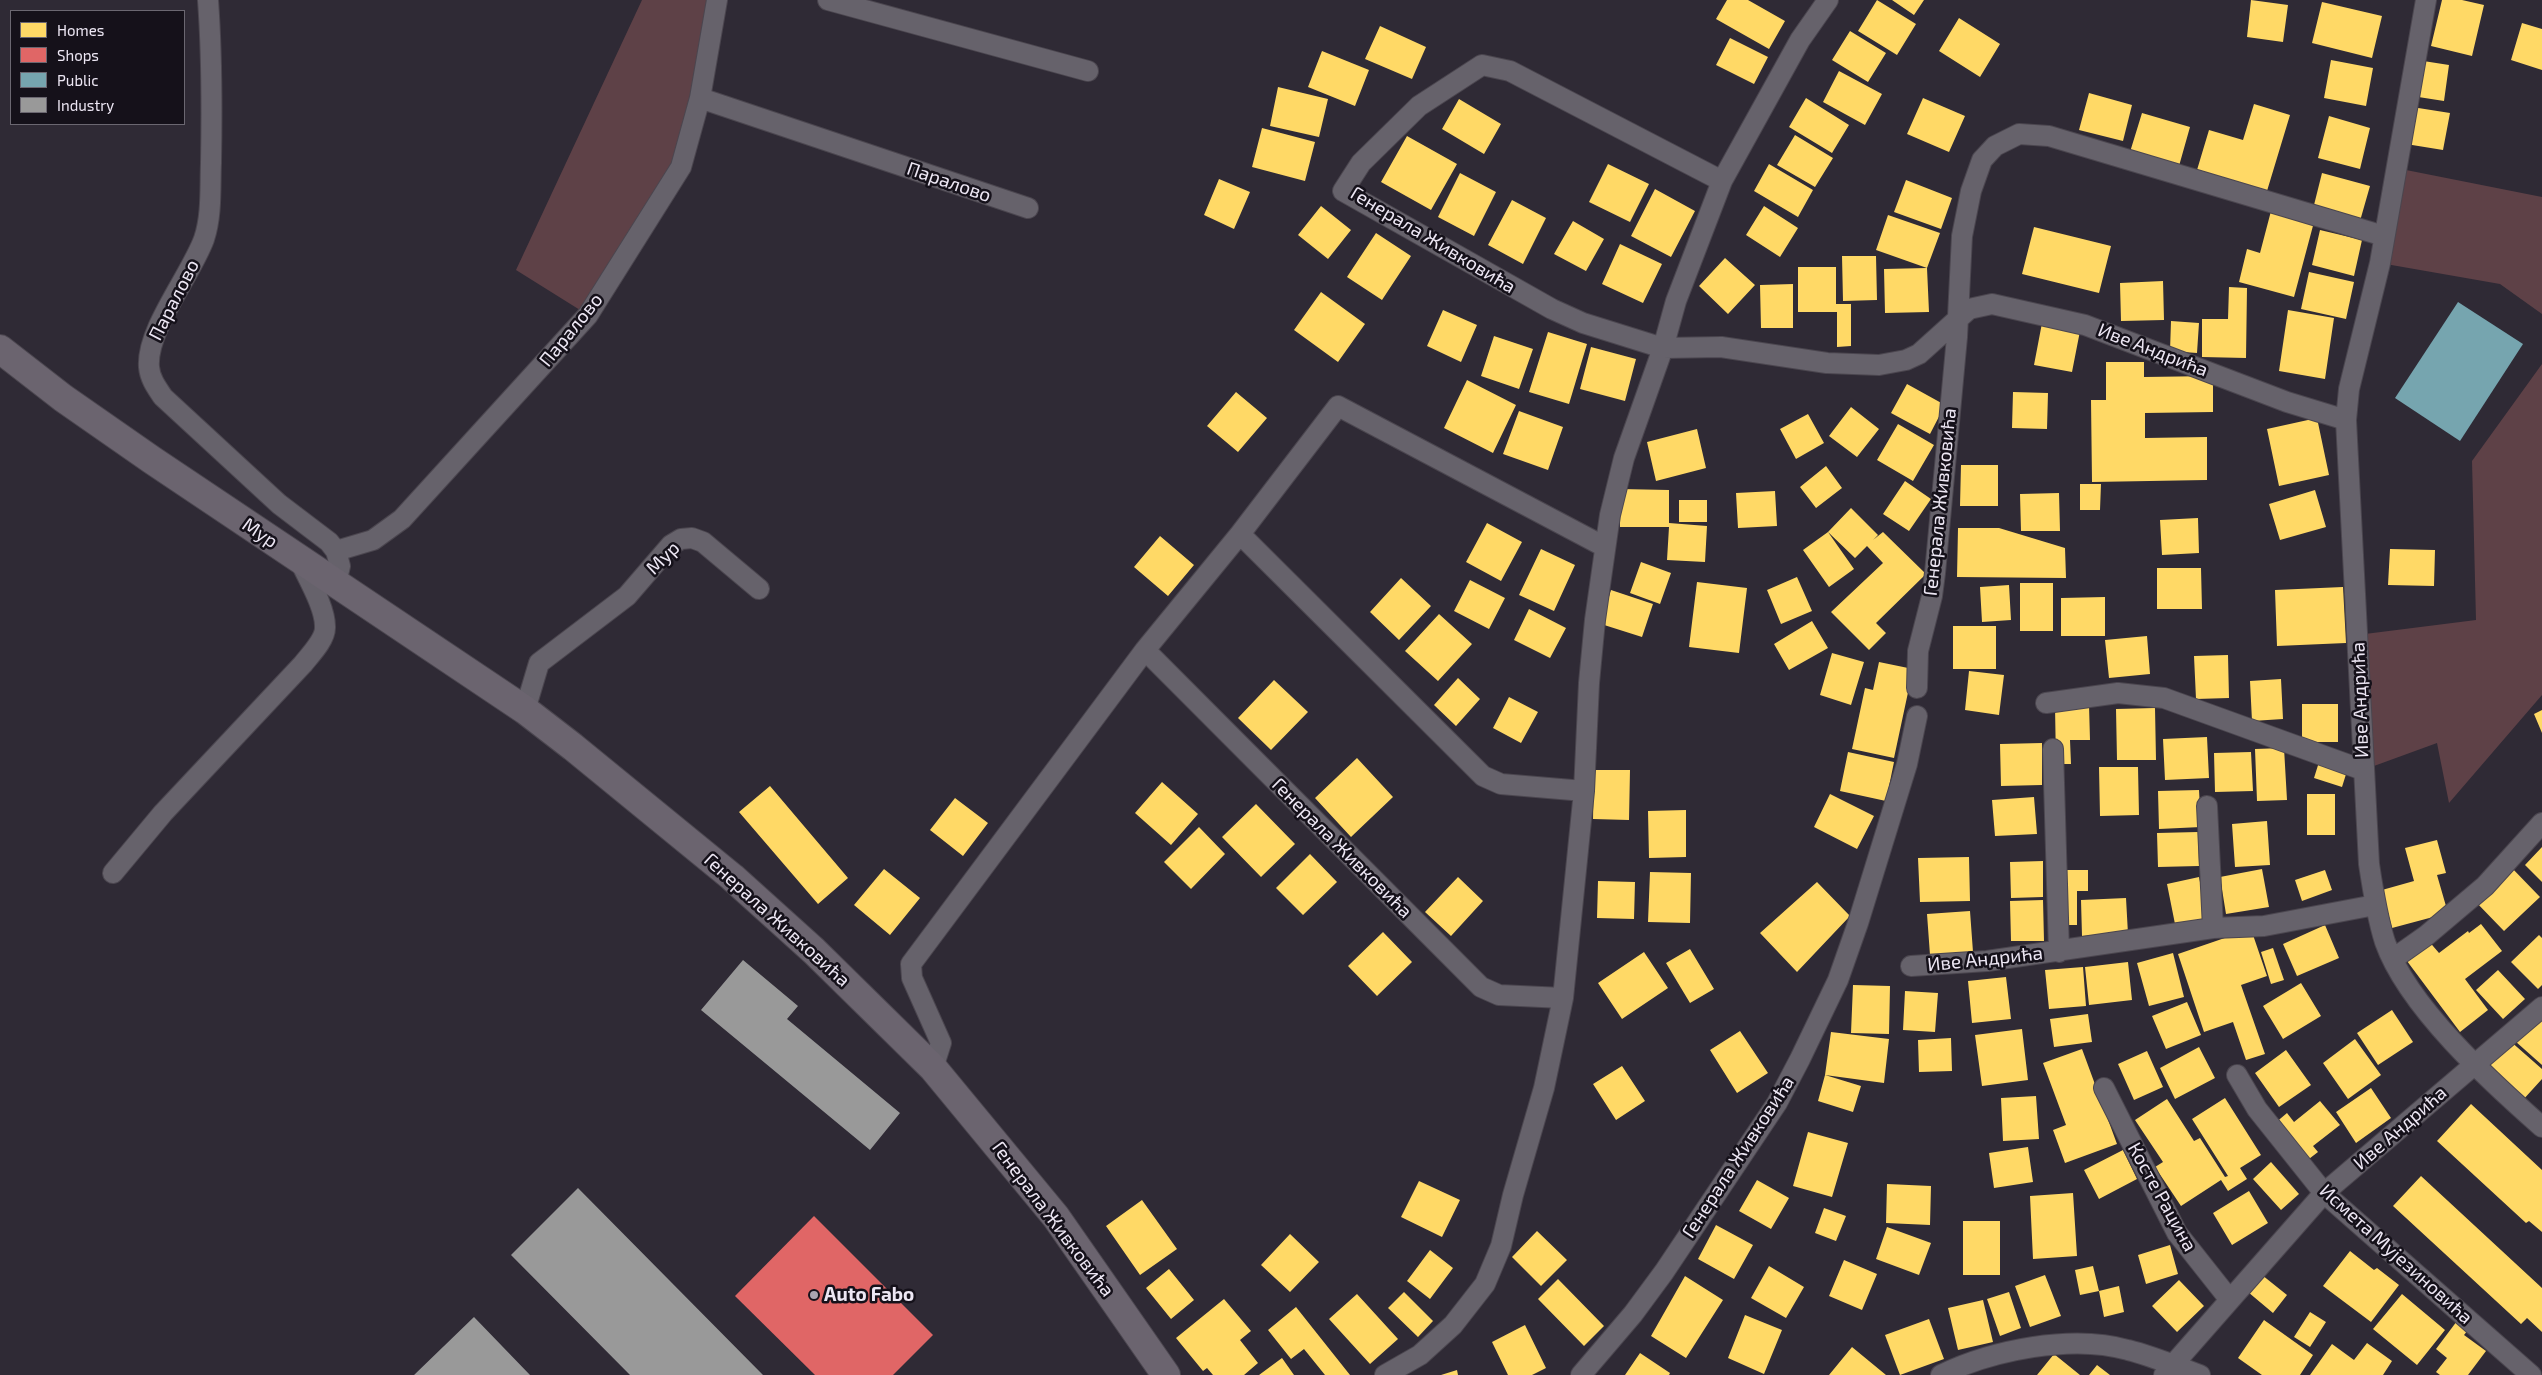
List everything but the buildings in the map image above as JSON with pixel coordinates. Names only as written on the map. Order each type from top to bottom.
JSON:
[{"type":"main road","name":"Мур","points":[[0,349],[63,398],[524,710],[613,779]]},
{"type":"main road","name":"Генерала Живковића","points":[[613,779],[732,877],[781,921],[933,1068],[1056,1216],[1166,1375]]},
{"type":"street","name":"Паралово","points":[[208,0],[213,93],[209,215],[197,256],[154,338],[149,353],[149,368],[154,384],[163,397],[279,504],[329,542],[336,551],[373,540],[402,519],[588,315],[681,167],[700,98],[717,0]]},
{"type":"street","points":[[828,0],[1088,71]]},
{"type":"street","points":[[1385,1375],[1420,1355],[1453,1325],[1474,1300],[1494,1266],[1544,1088],[1563,998],[1584,791],[1589,683],[1595,620],[1605,547],[1624,458],[1663,348],[1676,301],[1722,181],[1800,40],[1828,0]]},
{"type":"street","name":"Иве Андрића","points":[[2426,0],[2374,289],[2349,389],[2346,420],[2369,864],[2375,905],[2386,944],[2414,995],[2475,1064],[2542,1127]]},
{"type":"street","name":"Генерала Живковића","points":[[1722,181],[1510,71],[1482,65],[1419,106],[1361,163],[1343,191],[1552,309],[1592,326],[1663,348],[1721,348],[1848,364],[1894,363],[1913,357],[1930,346],[1958,316]]},
{"type":"street","name":"Паралово","points":[[700,98],[1028,208]]},
{"type":"street","name":"Генерала Живковића","points":[[1917,688],[1918,651],[1932,596],[1935,573],[1958,316],[1962,236],[1974,183],[1982,160],[1995,146],[2019,134],[2049,136],[2384,236]]},
{"type":"street","name":"Иве Андрића","points":[[1958,316],[1969,309],[1992,304],[2085,325],[2138,343],[2287,402],[2346,420]]},
{"type":"street","points":[[933,1068],[941,1043],[912,978],[911,964],[1145,650],[1240,534],[1338,406],[1605,547]]},
{"type":"street","points":[[1240,534],[1484,776],[1502,784],[1584,791]]},
{"type":"street","name":"Мур","points":[[524,710],[539,663],[626,596],[671,545],[681,539],[692,538],[703,542],[759,588]]},
{"type":"street","points":[[336,551],[340,566],[336,583]]},
{"type":"street","points":[[113,873],[163,813],[303,664],[322,638],[325,629],[322,611],[299,559]]},
{"type":"street","name":"Генерала Живковића","points":[[1145,650],[1481,987],[1499,995],[1563,998]]},
{"type":"street","name":"Иве Андрића","points":[[2046,703],[2118,693],[2164,698],[2363,770]]},
{"type":"street","name":"Генерала Живковића","points":[[1580,1375],[1650,1292],[1777,1103],[1845,978],[1858,924],[1907,764],[1917,716]]},
{"type":"street","name":"Иве Андрића","points":[[2053,749],[2059,952]]},
{"type":"street","points":[[2207,806],[2213,928]]},
{"type":"street","points":[[2393,958],[2427,935],[2485,886],[2542,823]]},
{"type":"street","name":"Иве Андрића","points":[[1911,966],[1987,961],[2059,952],[2213,928],[2264,926],[2375,905]]},
{"type":"street","name":"Иве Андрића","points":[[2324,1192],[2500,1045],[2542,1007]]},
{"type":"street","name":"Исмета Мујезиновића","points":[[2237,1074],[2257,1109],[2324,1192],[2531,1375]]},
{"type":"street","name":"Косте Рацина","points":[[2104,1088],[2177,1233],[2230,1300]]},
{"type":"street","points":[[2168,1370],[2324,1192]]},
{"type":"street","points":[[1941,1375],[2005,1354],[2072,1344],[2117,1347],[2168,1370],[2200,1375]]},
{"type":"shaded area","points":[[642,0],[717,0],[681,167],[588,315],[516,270]]},
{"type":"shaded area","points":[[2396,168],[2542,197],[2542,314],[2500,284],[2380,263]]},
{"type":"shaded area","points":[[2542,364],[2542,695],[2449,803],[2437,743],[2363,770],[2357,635],[2476,620],[2472,461]]},
{"type":"place","name":"Auto Fabo","points":[[814,1295]]}]
